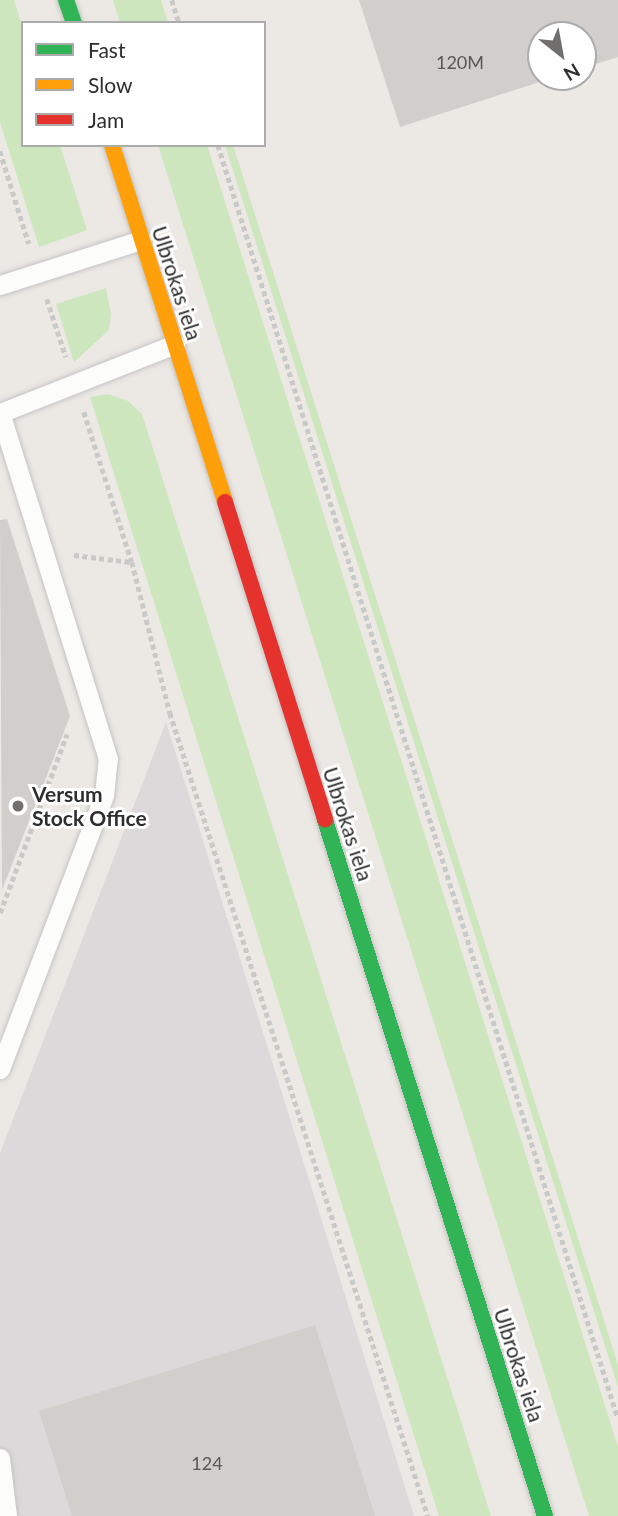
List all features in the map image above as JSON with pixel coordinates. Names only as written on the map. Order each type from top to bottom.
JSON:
[{"type":"main road","points":[[66,0],[73,21]]},
{"type":"main road","name":"Ulbrokas iela","points":[[113,147],[545,1516]]},
{"type":"lane","points":[[1,280],[39,273],[141,240]]},
{"type":"lane","points":[[0,1069],[9,1018],[104,795],[108,759],[0,413],[175,344]]},
{"type":"lane","points":[[0,1458],[7,1516]]},
{"type":"path","points":[[172,0],[178,21]]},
{"type":"path","points":[[219,147],[618,1418]]},
{"type":"path","points":[[0,151],[132,562],[170,713],[428,1516]]},
{"type":"path","points":[[0,913],[70,726]]},
{"type":"shaded area","points":[[166,722],[414,1516],[0,1516],[0,1153]]},
{"type":"green space","points":[[0,0],[14,0],[21,23],[21,147],[61,147],[87,230],[39,247],[0,122]]},
{"type":"green space","points":[[113,0],[161,0],[167,21],[119,21]]},
{"type":"green space","points":[[159,147],[208,147],[618,1447],[618,1516],[589,1516]]},
{"type":"green space","points":[[226,147],[234,147],[618,1365],[618,1387]]},
{"type":"green space","points":[[106,288],[111,314],[109,330],[74,362],[56,304]]},
{"type":"green space","points":[[108,394],[128,401],[142,414],[491,1516],[439,1516],[90,397]]},
{"type":"building","points":[[359,0],[618,0],[618,57],[597,64],[597,21],[527,21],[527,86],[400,127]]},
{"type":"building","name":"Versum Stock Office","points":[[7,519],[70,716],[2,890],[0,520]]},
{"type":"building","points":[[315,1325],[375,1516],[72,1516],[39,1411]]},
{"type":"traffic: fast","points":[[66,0],[73,21]]},
{"type":"traffic: fast","points":[[325,820],[545,1516]]},
{"type":"traffic: slow","points":[[113,147],[225,502]]},
{"type":"traffic: jam","points":[[225,502],[325,820]]},
{"type":"place","name":"Versum Stock Office","points":[[18,806]]}]
